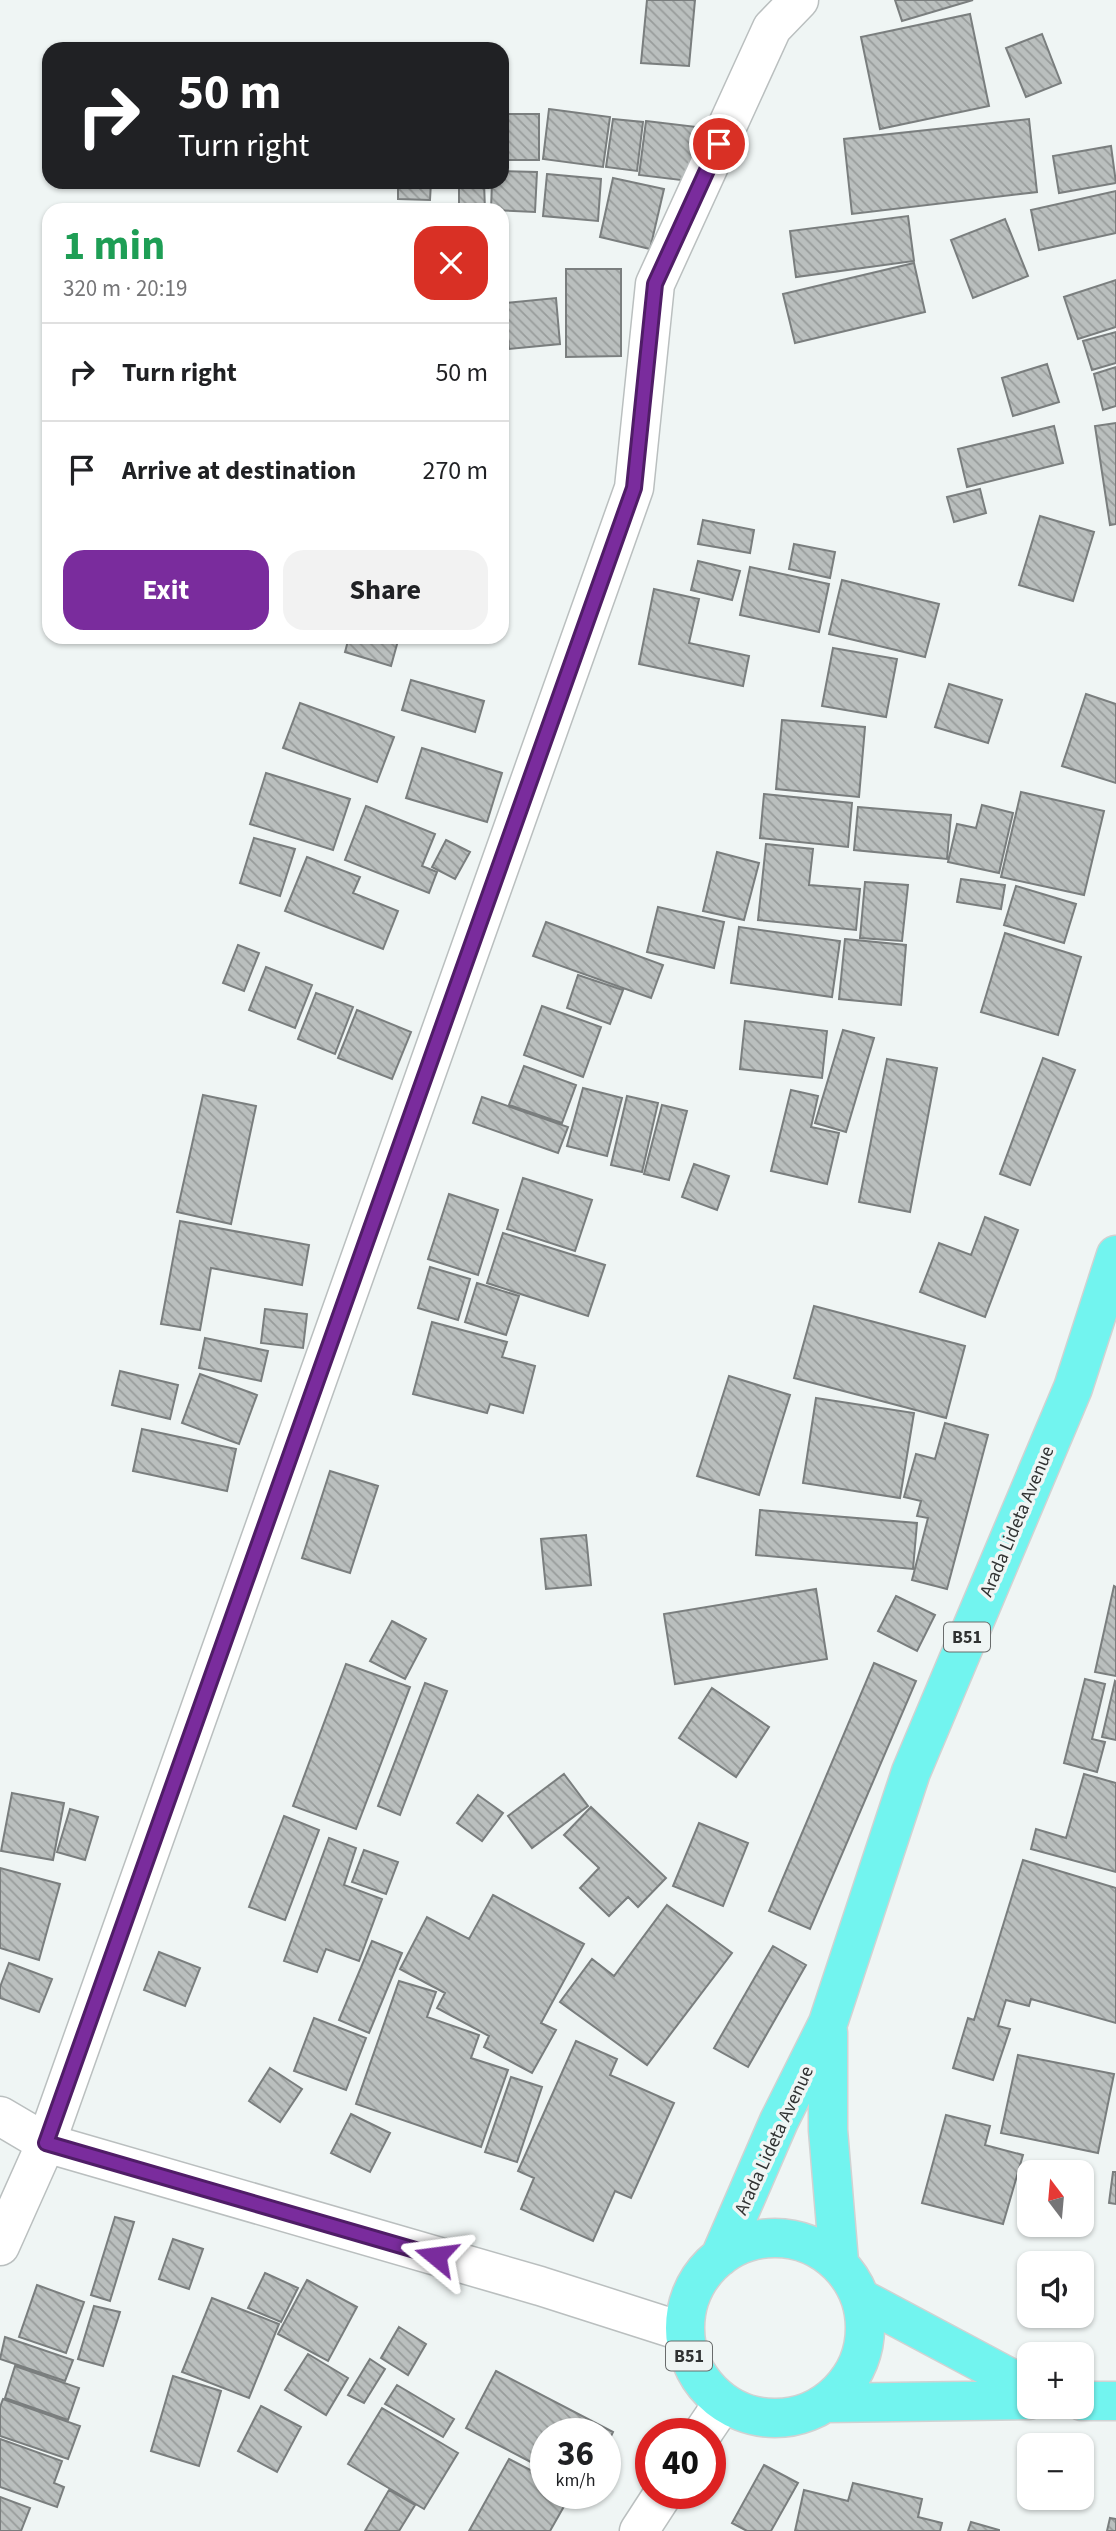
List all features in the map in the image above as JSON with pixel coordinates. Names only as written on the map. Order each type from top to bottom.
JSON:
[{"type":"highway","name":"Arada Lideta Avenue","points":[[828,2023],[828,2130],[839,2262],[862,2299],[866,2345],[852,2378],[826,2403],[792,2417],[757,2417],[723,2403],[703,2383],[689,2359],[684,2332],[692,2291],[720,2257],[779,2121],[828,2023],[911,1772],[1073,1388],[1116,1255]]},
{"type":"highway","name":"Arada Lideta Avenue","points":[[720,2257],[755,2239],[800,2240],[839,2262]]},
{"type":"highway","points":[[862,2299],[1017,2382]]},
{"type":"highway","name":"Arada Lideta Avenue","points":[[826,2403],[1017,2400]]},
{"type":"highway","points":[[1094,2400],[1116,2401]]},
{"type":"street","points":[[0,2246],[46,2143],[634,488],[655,284],[772,28],[799,0]]},
{"type":"street","points":[[0,2116],[46,2143],[540,2286],[684,2332]]},
{"type":"street","points":[[713,2418],[723,2403]]},
{"type":"street","points":[[639,2531],[653,2509]]},
{"type":"building","points":[[647,0],[695,0],[689,66],[641,63]]},
{"type":"building","points":[[895,0],[973,0],[902,21]]},
{"type":"building","points":[[970,14],[989,106],[880,129],[861,37]]},
{"type":"building","points":[[1042,34],[1061,83],[1026,97],[1006,48]]},
{"type":"building","points":[[549,109],[610,117],[603,167],[543,159]]},
{"type":"building","points":[[509,114],[539,114],[539,160],[509,160]]},
{"type":"building","points":[[613,119],[643,122],[637,171],[606,167]]},
{"type":"building","points":[[1029,119],[1037,192],[852,214],[844,139]]},
{"type":"building","points":[[646,121],[697,127],[689,181],[639,175]]},
{"type":"building","points":[[1111,146],[1116,183],[1059,193],[1053,156]]},
{"type":"building","points":[[509,171],[537,172],[535,212],[509,211],[509,203],[491,203],[492,189],[509,189]]},
{"type":"building","points":[[547,174],[601,179],[598,221],[543,216]]},
{"type":"building","points":[[613,178],[664,189],[650,249],[600,237]]},
{"type":"building","points":[[398,189],[431,189],[430,200],[398,199]]},
{"type":"building","points":[[459,189],[484,189],[485,203],[459,203]]},
{"type":"building","points":[[1116,191],[1116,233],[1039,250],[1031,210]]},
{"type":"building","points":[[908,216],[914,261],[796,277],[790,231]]},
{"type":"building","points":[[1005,219],[1028,276],[973,298],[951,240]]},
{"type":"building","points":[[914,263],[925,312],[795,343],[783,294]]},
{"type":"building","points":[[566,269],[621,269],[621,356],[566,357]]},
{"type":"building","points":[[1116,280],[1116,327],[1078,339],[1064,297]]},
{"type":"building","points":[[556,298],[560,344],[509,349],[509,303]]},
{"type":"building","points":[[1116,332],[1116,363],[1092,370],[1083,341]]},
{"type":"building","points":[[1047,364],[1059,402],[1013,416],[1002,378]]},
{"type":"building","points":[[1116,367],[1116,406],[1103,410],[1094,374]]},
{"type":"building","points":[[1116,423],[1116,524],[1110,525],[1095,426]]},
{"type":"building","points":[[1054,426],[1063,463],[967,487],[958,449]]},
{"type":"building","points":[[980,489],[986,513],[954,522],[947,497]]},
{"type":"building","points":[[1040,516],[1094,532],[1073,601],[1019,585]]},
{"type":"building","points":[[703,520],[754,530],[750,553],[698,544]]},
{"type":"building","points":[[794,544],[835,552],[830,578],[789,569]]},
{"type":"building","points":[[698,561],[740,571],[732,600],[691,590]]},
{"type":"building","points":[[750,567],[829,584],[819,632],[740,615]]},
{"type":"building","points":[[842,580],[939,604],[925,657],[829,634]]},
{"type":"building","points":[[654,589],[699,599],[689,643],[749,656],[743,686],[639,664]]},
{"type":"building","points":[[347,644],[397,644],[391,666],[345,652]]},
{"type":"building","points":[[833,648],[897,659],[886,717],[822,706]]},
{"type":"building","points":[[411,680],[484,701],[475,732],[402,710]]},
{"type":"building","points":[[949,684],[1002,700],[988,743],[935,727]]},
{"type":"building","points":[[1086,694],[1116,704],[1116,783],[1062,766]]},
{"type":"building","points":[[300,703],[394,737],[377,782],[283,748]]},
{"type":"building","points":[[782,720],[865,727],[859,797],[776,789]]},
{"type":"building","points":[[422,748],[502,773],[487,822],[406,798]]},
{"type":"building","points":[[266,773],[350,799],[333,850],[250,824]]},
{"type":"building","points":[[1021,792],[1104,811],[1084,895],[1001,877]]},
{"type":"building","points":[[764,794],[852,803],[848,847],[760,838]]},
{"type":"building","points":[[982,805],[1013,813],[999,873],[948,862],[957,824],[976,828]]},
{"type":"building","points":[[366,806],[435,834],[422,866],[437,872],[429,893],[345,860]]},
{"type":"building","points":[[858,807],[951,815],[947,859],[854,850]]},
{"type":"building","points":[[254,838],[295,849],[280,896],[240,883]]},
{"type":"building","points":[[446,840],[470,852],[455,879],[432,867]]},
{"type":"building","points":[[766,844],[813,849],[809,885],[860,889],[856,930],[758,920]]},
{"type":"building","points":[[717,852],[759,863],[744,920],[703,911]]},
{"type":"building","points":[[307,857],[360,877],[353,893],[398,911],[383,949],[285,911]]},
{"type":"building","points":[[961,879],[1005,885],[1001,909],[957,902]]},
{"type":"building","points":[[865,882],[908,885],[902,941],[860,938]]},
{"type":"building","points":[[1016,886],[1076,904],[1064,943],[1004,925]]},
{"type":"building","points":[[658,907],[724,922],[714,968],[647,952]]},
{"type":"building","points":[[546,922],[663,965],[651,998],[533,956]]},
{"type":"building","points":[[739,927],[840,941],[832,997],[731,983]]},
{"type":"building","points":[[1005,933],[1081,957],[1058,1035],[981,1012]]},
{"type":"building","points":[[845,939],[906,945],[901,1005],[839,999]]},
{"type":"building","points":[[238,945],[259,953],[244,991],[223,983]]},
{"type":"building","points":[[266,967],[312,985],[295,1028],[249,1010]]},
{"type":"building","points":[[578,975],[623,990],[610,1024],[567,1008]]},
{"type":"building","points":[[316,993],[353,1007],[335,1054],[298,1039]]},
{"type":"building","points":[[542,1006],[601,1027],[583,1077],[524,1055]]},
{"type":"building","points":[[357,1010],[411,1032],[392,1079],[338,1058]]},
{"type":"building","points":[[745,1021],[827,1031],[822,1078],[740,1069]]},
{"type":"building","points":[[843,1030],[874,1038],[846,1132],[815,1123]]},
{"type":"building","points":[[1043,1058],[1075,1070],[1030,1185],[1000,1174]]},
{"type":"building","points":[[887,1059],[937,1068],[910,1212],[859,1202]]},
{"type":"building","points":[[524,1066],[576,1085],[562,1123],[509,1105]]},
{"type":"building","points":[[583,1088],[622,1098],[607,1156],[567,1146]]},
{"type":"building","points":[[791,1090],[818,1096],[811,1127],[839,1133],[827,1184],[771,1171]]},
{"type":"building","points":[[203,1095],[256,1106],[231,1224],[177,1212]]},
{"type":"building","points":[[627,1096],[658,1103],[642,1172],[611,1165]]},
{"type":"building","points":[[482,1097],[568,1127],[558,1153],[473,1123]]},
{"type":"building","points":[[662,1105],[687,1111],[669,1180],[644,1174]]},
{"type":"building","points":[[694,1164],[729,1176],[717,1210],[682,1197]]},
{"type":"building","points":[[523,1178],[592,1200],[575,1251],[507,1229]]},
{"type":"building","points":[[449,1194],[498,1210],[478,1275],[428,1259]]},
{"type":"building","points":[[985,1217],[1018,1230],[985,1317],[920,1292],[939,1243],[971,1255]]},
{"type":"building","points":[[180,1221],[309,1245],[302,1285],[211,1268],[200,1330],[161,1324]]},
{"type":"building","points":[[503,1233],[605,1265],[588,1316],[487,1283]]},
{"type":"building","points":[[430,1267],[470,1279],[458,1320],[418,1308]]},
{"type":"building","points":[[477,1283],[519,1296],[506,1335],[465,1322]]},
{"type":"building","points":[[814,1306],[965,1346],[946,1418],[794,1378]]},
{"type":"building","points":[[265,1309],[307,1314],[303,1348],[261,1343]]},
{"type":"building","points":[[432,1322],[507,1342],[502,1357],[535,1366],[523,1413],[490,1404],[487,1413],[413,1394]]},
{"type":"building","points":[[205,1338],[268,1351],[261,1381],[199,1368]]},
{"type":"building","points":[[120,1371],[178,1385],[170,1419],[112,1405]]},
{"type":"building","points":[[200,1374],[257,1395],[239,1444],[182,1423]]},
{"type":"building","points":[[729,1376],[790,1395],[759,1495],[697,1476]]},
{"type":"building","points":[[816,1398],[914,1413],[900,1498],[803,1483]]},
{"type":"building","points":[[945,1423],[988,1435],[947,1589],[912,1580],[928,1518],[917,1516],[921,1501],[904,1497],[916,1454],[935,1459]]},
{"type":"building","points":[[142,1429],[236,1449],[227,1491],[133,1471]]},
{"type":"building","points":[[330,1471],[378,1486],[350,1573],[302,1558]]},
{"type":"building","points":[[760,1510],[917,1523],[913,1569],[756,1555]]},
{"type":"building","points":[[586,1535],[591,1585],[546,1589],[541,1539]]},
{"type":"building","points":[[1114,1586],[1116,1587],[1116,1676],[1095,1672]]},
{"type":"building","points":[[816,1589],[827,1659],[675,1684],[664,1614]]},
{"type":"building","points":[[896,1596],[935,1615],[917,1651],[878,1631]]},
{"type":"building","points":[[392,1621],[426,1639],[405,1679],[370,1661]]},
{"type":"building","points":[[874,1663],[916,1681],[810,1929],[769,1911]]},
{"type":"building","points":[[346,1664],[410,1687],[356,1829],[293,1806]]},
{"type":"building","points":[[1085,1679],[1105,1684],[1092,1739],[1105,1742],[1097,1772],[1064,1763]]},
{"type":"building","points":[[1116,1682],[1116,1740],[1102,1737]]},
{"type":"building","points":[[425,1683],[447,1691],[400,1815],[378,1806]]},
{"type":"building","points":[[712,1688],[769,1727],[736,1777],[679,1738]]},
{"type":"building","points":[[564,1774],[588,1806],[532,1848],[508,1816]]},
{"type":"building","points":[[1084,1774],[1116,1783],[1116,1872],[1031,1849],[1036,1829],[1066,1838]]},
{"type":"building","points":[[12,1793],[64,1803],[53,1860],[1,1851]]},
{"type":"building","points":[[478,1795],[503,1813],[482,1841],[457,1823]]},
{"type":"building","points":[[591,1807],[666,1878],[638,1907],[628,1897],[609,1916],[580,1888],[599,1868],[564,1835]]},
{"type":"building","points":[[70,1809],[98,1817],[85,1860],[57,1852]]},
{"type":"building","points":[[284,1816],[319,1830],[285,1920],[249,1907]]},
{"type":"building","points":[[699,1823],[748,1843],[723,1906],[673,1886]]},
{"type":"building","points":[[329,1838],[356,1848],[344,1885],[382,1899],[359,1961],[326,1949],[317,1972],[284,1961]]},
{"type":"building","points":[[364,1850],[398,1862],[386,1894],[352,1882]]},
{"type":"building","points":[[1023,1860],[1116,1888],[1116,2023],[1031,1999],[1029,2006],[1006,2000],[998,2026],[1010,2029],[993,2080],[953,2068],[968,2018],[974,2020]]},
{"type":"building","points":[[0,1868],[60,1884],[39,1960],[0,1948]]},
{"type":"building","points":[[493,1895],[584,1944],[541,2023],[556,2030],[532,2073],[484,2047],[489,2036],[437,2008],[445,1993],[400,1969],[427,1917],[469,1939]]},
{"type":"building","points":[[667,1905],[732,1953],[647,2065],[560,2002],[592,1959],[614,1976]]},
{"type":"building","points":[[372,1941],[402,1953],[369,2033],[339,2020]]},
{"type":"building","points":[[773,1946],[806,1965],[748,2067],[714,2048]]},
{"type":"building","points":[[159,1952],[200,1968],[185,2006],[144,1990]]},
{"type":"building","points":[[9,1963],[52,1979],[39,2012],[0,1998],[0,1987]]},
{"type":"building","points":[[399,1981],[436,1992],[427,2017],[479,2035],[471,2058],[508,2070],[481,2147],[356,2104]]},
{"type":"building","points":[[314,2018],[366,2038],[346,2090],[294,2071]]},
{"type":"building","points":[[576,2041],[617,2059],[610,2075],[674,2103],[631,2198],[615,2191],[593,2241],[521,2209],[534,2178],[518,2171]]},
{"type":"building","points":[[1018,2055],[1114,2074],[1098,2153],[1001,2133]]},
{"type":"building","points":[[270,2068],[302,2089],[280,2122],[249,2101]]},
{"type":"building","points":[[511,2077],[542,2087],[517,2162],[485,2152]]},
{"type":"building","points":[[351,2114],[390,2133],[370,2172],[331,2153]]},
{"type":"building","points":[[946,2115],[990,2126],[985,2145],[1023,2155],[1022,2160],[1017,2160],[1017,2176],[1003,2224],[922,2203]]},
{"type":"building","points":[[1113,2172],[1116,2172],[1116,2204],[1109,2203]]},
{"type":"building","points":[[115,2217],[134,2222],[110,2301],[91,2295]]},
{"type":"building","points":[[173,2239],[203,2249],[189,2289],[159,2279]]},
{"type":"building","points":[[265,2273],[298,2288],[281,2322],[248,2308]]},
{"type":"building","points":[[307,2280],[357,2307],[328,2361],[278,2334]]},
{"type":"building","points":[[37,2285],[84,2302],[66,2353],[19,2337]]},
{"type":"building","points":[[212,2298],[279,2324],[249,2398],[182,2372]]},
{"type":"building","points":[[94,2306],[120,2312],[103,2366],[78,2359]]},
{"type":"building","points":[[399,2327],[426,2344],[408,2375],[381,2358]]},
{"type":"building","points":[[5,2337],[73,2360],[65,2381],[0,2359]]},
{"type":"building","points":[[308,2354],[348,2378],[326,2415],[285,2390]]},
{"type":"building","points":[[370,2359],[385,2369],[364,2403],[348,2395]]},
{"type":"building","points":[[15,2366],[79,2388],[68,2420],[5,2398]]},
{"type":"building","points":[[496,2371],[586,2418],[530,2418],[530,2462],[466,2428]]},
{"type":"building","points":[[173,2376],[221,2391],[199,2466],[151,2451]]},
{"type":"building","points":[[397,2385],[454,2419],[443,2437],[385,2404]]},
{"type":"building","points":[[3,2399],[80,2426],[68,2459],[0,2436],[0,2407]]},
{"type":"building","points":[[261,2406],[301,2427],[277,2472],[238,2451]]},
{"type":"building","points":[[382,2408],[458,2453],[424,2509],[348,2464]]},
{"type":"building","points":[[0,2439],[62,2461],[54,2483],[64,2487],[57,2507],[0,2487]]},
{"type":"building","points":[[509,2459],[530,2470],[530,2509],[562,2509],[550,2531],[469,2531]]},
{"type":"building","points":[[764,2465],[798,2483],[771,2531],[747,2531],[732,2523]]},
{"type":"building","points":[[853,2483],[922,2499],[918,2517],[942,2523],[940,2531],[795,2531],[804,2490],[848,2501]]},
{"type":"building","points":[[389,2490],[415,2505],[399,2531],[365,2531]]},
{"type":"building","points":[[0,2497],[30,2508],[21,2531],[0,2531]]},
{"type":"building","points":[[1110,2518],[1116,2519],[1116,2531],[1107,2531]]},
{"type":"building","points":[[971,2522],[999,2530],[999,2531],[968,2531]]},
{"type":"route","points":[[436,2256],[46,2143],[634,488],[655,284],[719,144]]}]
